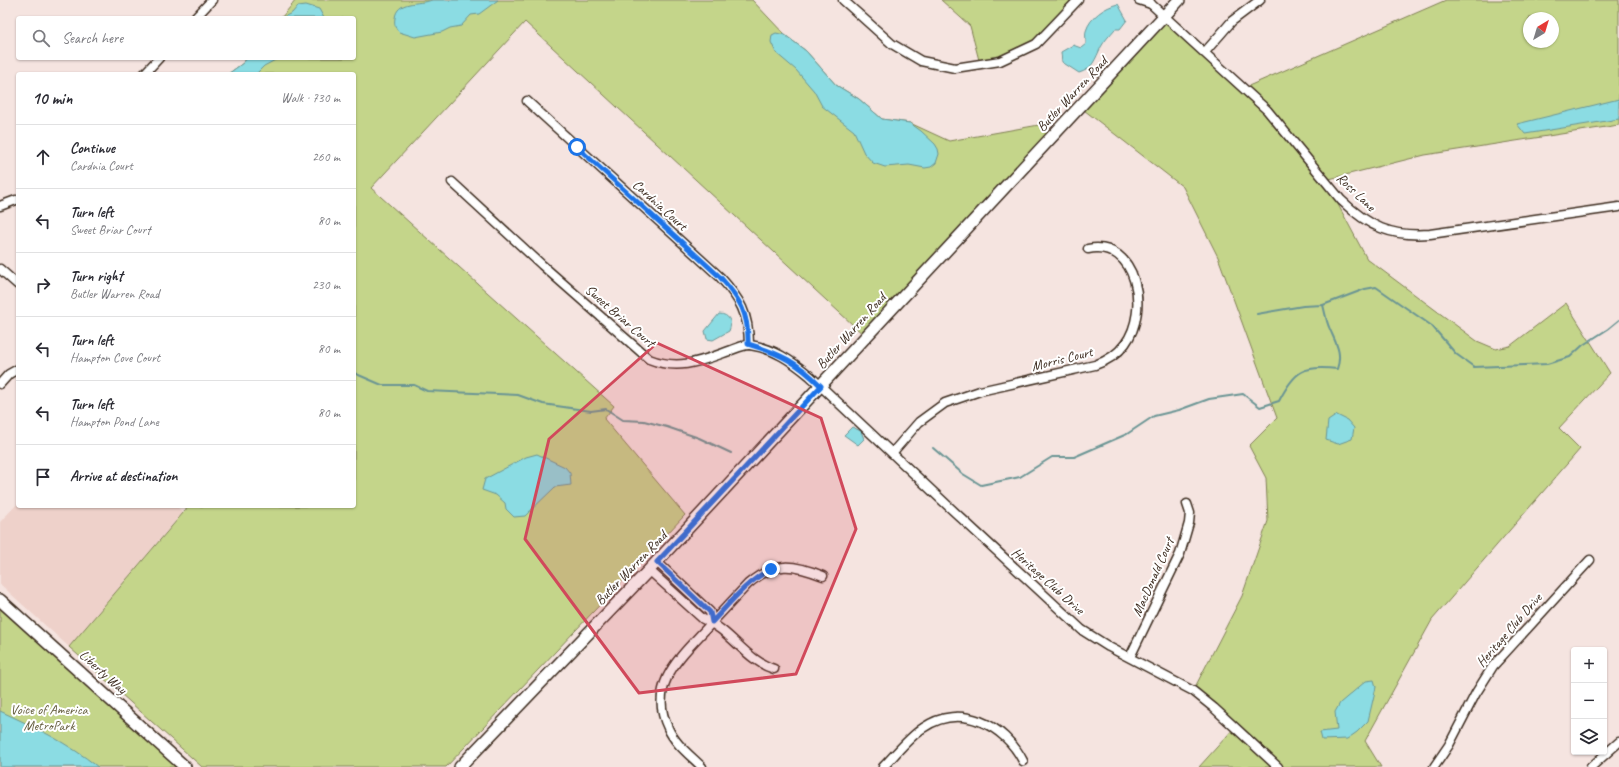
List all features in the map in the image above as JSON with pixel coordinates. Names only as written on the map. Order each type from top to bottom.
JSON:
[{"type":"main road","name":"Butler Warren Road","points":[[460,767],[653,566],[1179,0]]},
{"type":"main road","name":"Liberty Way","points":[[0,600],[185,767]]},
{"type":"street","points":[[197,16],[212,0]]},
{"type":"street","points":[[843,0],[892,44],[922,62],[955,68],[1000,61],[1036,44],[1078,0]]},
{"type":"street","points":[[1139,0],[1150,2]]},
{"type":"street","points":[[1204,52],[1232,21],[1260,0]]},
{"type":"street","name":"Ross Lane","points":[[1150,2],[1267,110],[1342,200],[1365,221],[1383,230],[1404,234],[1430,234],[1619,206]]},
{"type":"street","points":[[146,72],[157,60]]},
{"type":"street","name":"Cardnia Court","points":[[527,101],[720,277],[734,293],[745,311],[749,331],[748,344]]},
{"type":"street","name":"Sweet Briar Court","points":[[452,182],[545,268],[649,359],[662,364],[679,366],[696,363],[748,344]]},
{"type":"street","points":[[0,206],[16,200]]},
{"type":"street","name":"Morris Court","points":[[892,453],[919,422],[945,403],[980,391],[1095,366],[1110,358],[1122,348],[1131,335],[1138,314],[1139,304],[1135,282],[1128,268],[1114,252],[1099,247],[1088,249]]},
{"type":"street","points":[[0,269],[16,283]]},
{"type":"street","points":[[748,344],[771,351],[791,360],[821,386]]},
{"type":"street","points":[[0,384],[9,374],[16,370]]},
{"type":"street","name":"Heritage Club Drive","points":[[821,386],[1066,616],[1095,639],[1193,692],[1214,708],[1278,767]]},
{"type":"street","name":"MacDonald Court","points":[[1130,658],[1180,554],[1189,523],[1190,513],[1187,504]]},
{"type":"street","name":"Heritage Club Drive","points":[[1439,765],[1476,693],[1493,666],[1590,560]]},
{"type":"street","points":[[653,566],[703,619],[712,622],[760,664],[774,670]]},
{"type":"street","points":[[701,767],[677,742],[668,729],[664,718],[662,697],[665,681],[672,666],[748,584],[761,574],[771,569],[792,566],[803,568],[823,576]]},
{"type":"street","points":[[883,767],[923,728],[932,722],[954,717],[971,718],[987,723],[1008,739],[1023,761]]},
{"type":"street","points":[[1591,767],[1619,742]]},
{"type":"highlighted area","points":[[657,343],[821,418],[856,529],[796,674],[639,693],[525,539],[549,439]]},
{"type":"shaded area","points":[[16,505],[16,508],[178,508],[183,512],[69,647],[0,584],[0,522]]},
{"type":"green space","points":[[296,0],[752,0],[785,35],[806,51],[836,85],[859,99],[882,119],[910,123],[949,141],[1039,125],[1053,137],[866,337],[525,22],[371,188],[614,406],[604,419],[685,515],[446,767],[202,767],[69,647],[187,508],[356,508],[356,72],[231,72],[245,60],[356,60],[356,16],[283,16]]},
{"type":"green space","points":[[941,0],[1078,0],[1036,44],[980,64],[970,26]]},
{"type":"green space","points":[[1446,0],[1619,0],[1619,125],[1425,155],[1325,180],[1367,259],[1477,341],[1496,349],[1510,346],[1566,303],[1610,373],[1559,428],[1580,449],[1432,620],[1365,741],[1381,767],[1199,767],[1235,727],[1193,691],[1242,596],[1268,521],[1266,478],[1249,446],[1277,418],[1218,257],[1183,187],[1080,107],[1164,16],[1244,88]]},
{"type":"green space","name":"Voice of America MetroPark","points":[[0,608],[177,767],[0,767]]},
{"type":"water","points":[[432,0],[498,0],[479,14],[471,15],[461,26],[450,28],[442,32],[415,37],[399,32],[396,27],[395,18],[400,8],[409,4]]},
{"type":"water","points":[[1118,4],[1127,20],[1120,29],[1115,29],[1105,40],[1091,66],[1079,73],[1062,62],[1061,52],[1073,45],[1081,48],[1086,44],[1086,31],[1094,17],[1103,10]]},
{"type":"water","points":[[306,5],[319,9],[323,16],[285,16],[292,13],[298,6]]},
{"type":"water","points":[[776,33],[785,35],[806,51],[836,85],[859,99],[882,119],[910,123],[921,131],[935,144],[938,149],[939,154],[936,163],[931,167],[925,168],[909,165],[885,167],[873,163],[864,153],[854,131],[822,106],[814,91],[796,70],[776,53],[771,42],[772,35]]},
{"type":"water","points":[[245,60],[275,60],[264,66],[258,72],[231,72]]},
{"type":"water","points":[[1619,99],[1619,119],[1525,134],[1517,124]]},
{"type":"water","points":[[719,314],[728,317],[731,325],[729,331],[713,340],[707,339],[705,331]]},
{"type":"water","points":[[1337,415],[1347,420],[1354,428],[1352,439],[1338,444],[1326,440],[1328,421]]},
{"type":"water","points":[[852,427],[861,431],[864,439],[858,445],[844,435]]},
{"type":"water","points":[[537,454],[565,467],[570,473],[571,485],[555,487],[525,516],[514,517],[506,509],[505,503],[496,495],[482,490],[485,479],[526,457]]},
{"type":"water","points":[[1374,680],[1376,687],[1368,721],[1347,739],[1322,740],[1320,732],[1337,730],[1335,712],[1340,703],[1366,681]]},
{"type":"water","points":[[0,711],[51,736],[75,750],[98,767],[0,767]]},
{"type":"waterway","points":[[1257,314],[1303,306],[1323,305],[1365,289],[1376,287],[1432,326],[1456,354],[1474,367],[1547,364],[1570,357],[1583,345],[1619,320]]},
{"type":"waterway","points":[[933,448],[963,474],[981,485],[1020,477],[1052,457],[1074,457],[1127,434],[1154,416],[1179,410],[1209,399],[1243,394],[1260,407],[1279,401],[1290,382],[1302,372],[1308,369],[1316,368],[1337,369],[1339,363],[1339,352],[1328,324],[1323,305]]},
{"type":"waterway","points":[[356,374],[382,385],[414,385],[427,391],[518,395],[543,404],[591,411],[606,409],[623,420],[644,421],[667,427],[699,438],[731,453]]},
{"type":"route","points":[[577,147],[720,277],[734,293],[745,311],[749,331],[748,344],[771,351],[791,360],[821,386],[657,562],[710,612],[712,622],[748,584],[756,577],[771,569]]}]
